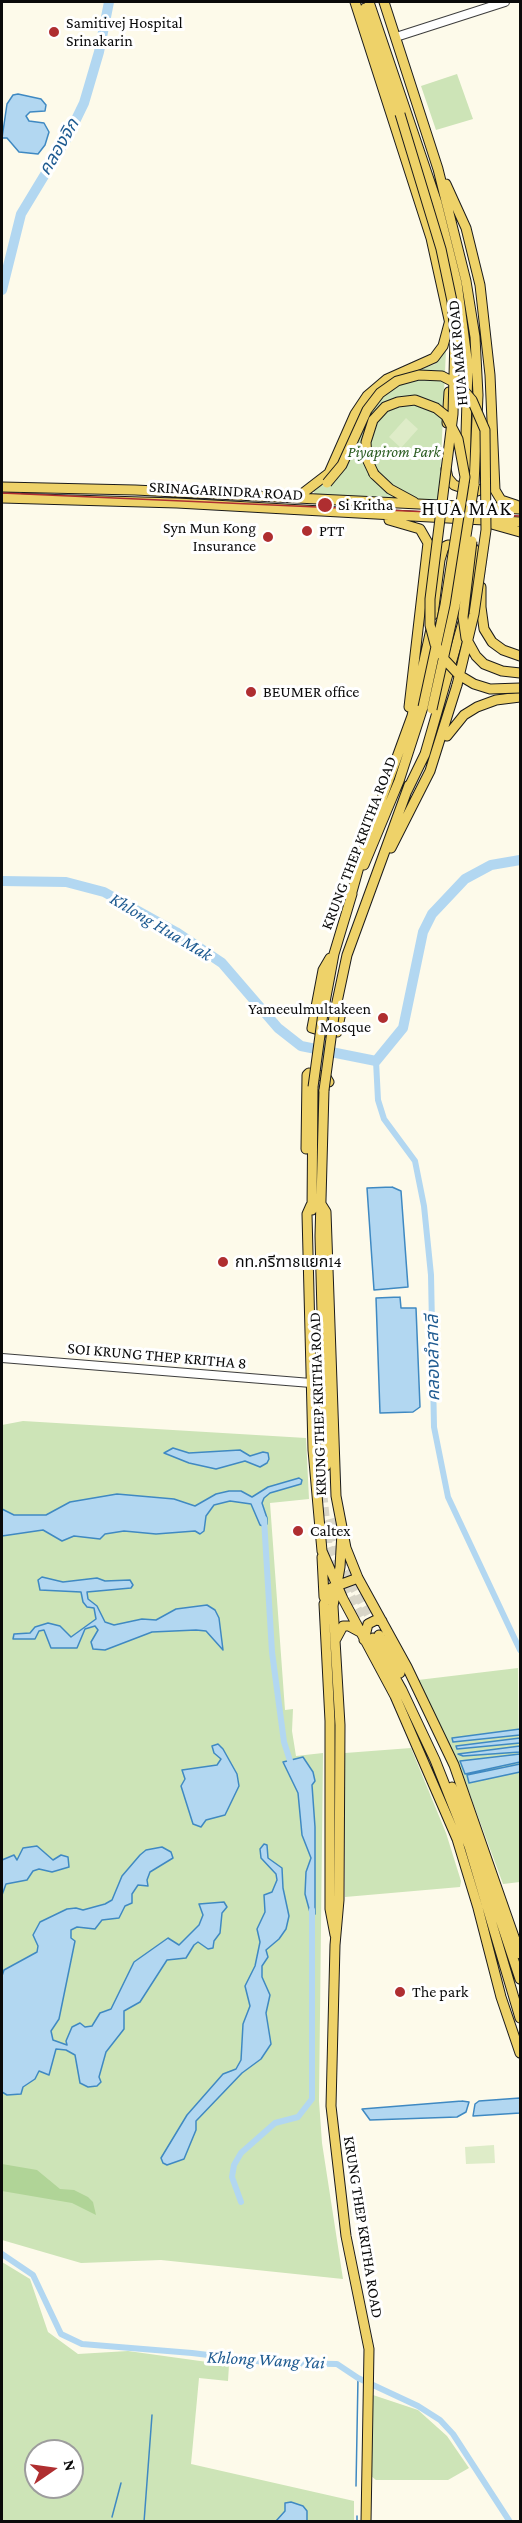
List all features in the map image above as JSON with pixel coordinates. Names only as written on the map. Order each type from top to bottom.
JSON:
[{"type":"main road","points":[[355,2],[431,238],[450,320],[446,471],[454,485],[474,492],[489,488],[494,476]]},
{"type":"main road","points":[[363,2],[441,249],[452,301],[455,337],[453,414],[430,599],[430,625],[435,644],[445,660],[459,675],[474,684],[490,689],[520,688]]},
{"type":"main road","name":"HUA MAK ROAD","points":[[369,2],[462,282],[468,366],[465,477],[428,708]]},
{"type":"main road","name":"HUA MAK ROAD","points":[[384,2],[439,172],[475,337],[478,395],[474,485],[455,606],[428,708]]},
{"type":"main road","points":[[439,172],[455,198],[466,228],[480,285],[490,375],[495,490],[501,500],[520,507]]},
{"type":"main road","points":[[303,493],[329,473],[355,414],[367,396],[387,379],[434,358],[443,346],[450,320]]},
{"type":"main road","points":[[281,498],[303,493],[327,483],[342,465],[367,410],[380,393],[397,381],[418,375],[451,379],[472,400],[485,430],[487,498],[481,607],[484,629],[497,646],[520,656]]},
{"type":"main road","points":[[419,504],[390,489],[374,474],[366,450],[369,428],[386,407],[412,400],[436,408],[450,421],[460,448],[465,477]]},
{"type":"main road","points":[[474,485],[472,538],[463,617],[466,638],[476,656],[484,664],[502,671],[520,673]]},
{"type":"main road","name":"SRINAGARINDRA ROAD","points":[[2,488],[135,490],[520,507]]},
{"type":"main road","name":"SRINAGARINDRA ROAD","points":[[2,498],[166,502],[520,522]]},
{"type":"main road","points":[[361,514],[413,525],[425,535],[428,543],[416,662],[399,751]]},
{"type":"main road","points":[[476,520],[520,534]]},
{"type":"main road","points":[[350,899],[360,857],[412,716],[424,670],[444,547],[457,544],[472,546],[476,559],[458,646],[425,754],[407,791]]},
{"type":"main road","points":[[430,771],[469,638],[483,561]]},
{"type":"main road","points":[[377,874],[452,727],[464,715],[496,700],[520,697]]},
{"type":"main road","name":"KRUNG THEP KRITHA ROAD","points":[[316,1170],[334,1016],[347,955],[407,791],[428,708]]},
{"type":"main road","name":"KRUNG THEP KRITHA ROAD","points":[[323,1466],[313,1087],[323,1012],[334,954],[350,899],[428,708]]},
{"type":"main road","points":[[334,954],[329,958],[323,970],[311,1025],[315,1030],[333,1033],[337,1032],[349,972],[347,955]]},
{"type":"main road","points":[[309,1073],[329,1079],[326,1160],[316,1170],[306,1164],[307,1075],[309,1073]]},
{"type":"main road","name":"KRUNG THEP KRITHA ROAD","points":[[316,1204],[307,1214],[311,1383],[323,1466],[336,1496],[349,1558],[407,1667],[454,1765],[499,1893]]},
{"type":"main road","name":"KRUNG THEP KRITHA ROAD","points":[[316,1204],[326,1212],[322,1551],[335,1756]]},
{"type":"main road","points":[[342,1532],[337,1587],[402,1690],[435,1760],[469,1846],[498,1931],[520,2018]]},
{"type":"main road","name":"KRUNG THEP KRITHA ROAD","points":[[322,1551],[337,1587],[333,1606],[340,1707],[335,1756],[330,1909],[335,1938],[332,2127],[346,2236],[369,2356],[366,2522]]},
{"type":"main road","points":[[324,1604],[328,1591],[358,1578]]},
{"type":"main road","points":[[382,1621],[376,1620],[368,1624],[369,1636],[423,1756],[457,1839],[501,1997],[520,2053]]},
{"type":"main road","points":[[334,1643],[343,1626],[349,1626],[369,1636]]},
{"type":"main road","points":[[498,1931],[499,1893]]},
{"type":"main road","points":[[499,1893],[520,1954]]},
{"type":"main road","points":[[478,1908],[498,1931],[520,1980]]},
{"type":"street","points":[[396,37],[505,2]]},
{"type":"street","name":"SOI KRUNG THEP KRITHA 8","points":[[2,1358],[311,1383]]},
{"type":"green space","points":[[457,74],[473,119],[436,130],[421,86]]},
{"type":"green space","name":"Piyapirom Park","points":[[446,350],[439,503],[315,494],[312,489],[348,439],[364,407],[409,374],[435,364]]},
{"type":"green space","points":[[406,418],[418,429],[401,448],[389,437]]},
{"type":"green space","points":[[23,1421],[306,1438],[309,1499],[270,1503],[285,1710],[293,1709],[292,1731],[296,1756],[323,1753],[319,2101],[322,2143],[343,2279],[161,2260],[81,2263],[2,2240],[2,1425]]},
{"type":"green space","points":[[518,1668],[520,1882],[503,1884],[469,1792],[418,1680]]},
{"type":"green space","points":[[411,1748],[446,1833],[461,1881],[460,1887],[345,1897],[345,1753]]},
{"type":"green space","points":[[494,2145],[495,2163],[466,2164],[465,2147]]},
{"type":"green space","points":[[2,2164],[37,2170],[60,2189],[74,2190],[88,2197],[93,2202],[96,2215],[72,2203],[2,2191]]},
{"type":"green space","points":[[2,2262],[30,2279],[48,2332],[78,2354],[128,2351],[229,2365],[228,2381],[199,2378],[191,2464],[354,2501],[354,2521],[2,2521]]},
{"type":"green space","points":[[373,2395],[418,2410],[447,2436],[469,2468],[448,2480],[376,2480],[371,2476]]},
{"type":"water","points":[[13,95],[41,99],[46,105],[45,111],[30,112],[26,116],[29,121],[44,123],[49,132],[45,145],[38,154],[19,152],[7,138],[2,138],[7,104]]},
{"type":"water","points":[[392,1187],[401,1191],[408,1287],[374,1290],[367,1188]]},
{"type":"water","points":[[400,1297],[401,1308],[416,1308],[420,1407],[413,1412],[380,1413],[376,1298]]},
{"type":"water","points":[[173,1448],[189,1453],[240,1450],[250,1456],[263,1452],[268,1453],[269,1459],[260,1467],[245,1461],[216,1469],[189,1463],[164,1453]]},
{"type":"water","points":[[299,1478],[302,1480],[301,1484],[270,1493],[264,1498],[262,1503],[267,1524],[263,1526],[260,1525],[251,1504],[230,1501],[214,1505],[206,1516],[204,1531],[200,1534],[195,1531],[156,1534],[124,1531],[105,1534],[100,1539],[74,1536],[62,1541],[43,1530],[2,1536],[2,1509],[14,1515],[46,1515],[70,1502],[117,1494],[174,1499],[195,1506],[216,1494],[229,1491],[241,1491],[252,1497],[268,1487]]},
{"type":"water","points":[[42,1577],[63,1582],[97,1578],[105,1581],[130,1580],[133,1585],[131,1588],[87,1592],[88,1599],[97,1606],[105,1622],[114,1625],[142,1619],[156,1620],[176,1609],[207,1605],[215,1610],[219,1618],[223,1650],[206,1631],[196,1630],[152,1632],[105,1650],[93,1649],[91,1642],[98,1630],[95,1626],[85,1629],[77,1648],[51,1648],[44,1630],[39,1631],[35,1639],[13,1639],[14,1634],[30,1633],[35,1627],[48,1623],[60,1626],[71,1637],[96,1619],[94,1608],[87,1607],[83,1602],[81,1592],[40,1590],[38,1580]]},
{"type":"water","points":[[520,1729],[520,1735],[453,1742],[452,1738]]},
{"type":"water","points":[[520,1738],[520,1743],[457,1749],[456,1746]]},
{"type":"water","points":[[218,1744],[237,1774],[239,1786],[225,1815],[206,1820],[201,1827],[193,1824],[181,1786],[185,1779],[182,1770],[217,1765],[221,1759],[214,1753],[212,1746]]},
{"type":"water","points":[[520,1746],[520,1752],[463,1756],[458,1754]]},
{"type":"water","points":[[520,1754],[520,1762],[465,1774],[460,1761]]},
{"type":"water","points":[[303,1757],[313,1772],[315,1781],[312,1785],[315,1827],[315,1914],[311,1916],[305,1894],[306,1872],[311,1858],[302,1835],[298,1793],[283,1762]]},
{"type":"water","points":[[520,1764],[520,1772],[469,1783],[467,1775]]},
{"type":"water","points":[[264,1844],[267,1845],[268,1858],[282,1868],[283,1888],[289,1916],[286,1929],[279,1939],[266,1950],[268,1957],[262,1966],[262,1977],[270,1995],[266,2013],[271,2044],[261,2059],[242,2073],[196,2121],[196,2130],[184,2159],[167,2165],[161,2158],[187,2115],[223,2074],[236,2069],[241,2060],[243,2024],[250,2006],[245,1986],[255,1966],[260,1942],[257,1929],[265,1912],[264,1895],[272,1892],[277,1880],[276,1874],[261,1858],[260,1849]]},
{"type":"water","points":[[37,1846],[53,1860],[61,1855],[68,1857],[69,1867],[52,1872],[39,1869],[33,1871],[27,1880],[6,1884],[2,1895],[2,1860],[14,1855],[17,1860],[23,1848]]},
{"type":"water","points":[[162,1847],[171,1852],[173,1858],[150,1872],[147,1880],[148,1886],[138,1885],[132,1894],[132,1903],[125,1906],[119,1918],[102,1920],[95,1929],[77,1927],[71,1930],[71,1938],[75,1941],[59,2019],[51,2031],[53,2040],[67,2045],[66,2041],[72,2027],[80,2023],[85,2027],[92,2026],[100,2013],[111,2009],[134,1962],[168,1938],[179,1945],[199,1925],[203,1915],[199,1904],[224,1902],[227,1907],[222,1913],[220,1933],[214,1941],[213,1948],[208,1949],[198,1942],[186,1958],[167,1960],[140,2002],[124,2011],[124,2029],[106,2052],[99,2077],[101,2082],[97,2086],[88,2087],[80,2083],[75,2055],[66,2050],[56,2049],[49,2075],[39,2071],[35,2079],[23,2087],[21,2094],[7,2095],[2,2092],[2,1976],[4,1970],[37,1952],[38,1946],[33,1935],[40,1922],[67,1909],[83,1910],[112,1900],[122,1876],[140,1855],[146,1850]]},
{"type":"water","points":[[520,2098],[520,2113],[473,2116],[475,2104],[479,2101]]},
{"type":"water","points":[[469,2102],[466,2112],[457,2117],[370,2120],[362,2109]]},
{"type":"water","points":[[291,2502],[303,2506],[307,2511],[307,2521],[276,2521],[285,2511],[285,2503]]},
{"type":"waterway","name":"คลองจิก","points":[[2,290],[21,214],[67,138],[84,103],[99,52],[109,2]]},
{"type":"waterway","name":"Khlong Hua Mak","points":[[2,881],[66,882],[104,892],[176,932],[222,963],[278,1028],[301,1046],[376,1061],[403,1028],[423,932],[432,914],[465,879],[491,865],[520,860]]},
{"type":"waterway","name":"คลองลำสาลี","points":[[376,1061],[378,1100],[384,1119],[415,1161],[424,1206],[431,1275],[434,1427],[448,1497],[520,1650]]},
{"type":"waterway","points":[[264,1519],[272,1652],[284,1742],[292,1767]]},
{"type":"waterway","points":[[241,2202],[232,2177],[234,2165],[241,2153],[275,2123],[298,2117],[312,2099],[312,1910]]},
{"type":"waterway","name":"Khlong Wang Yai","points":[[2,2254],[33,2275],[61,2334],[82,2344],[192,2353],[273,2363],[337,2364],[358,2378],[418,2406],[440,2420],[453,2434],[510,2522]]},
{"type":"waterway","points":[[356,2486],[358,2378]]},
{"type":"waterway","points":[[144,2522],[152,2415]]},
{"type":"waterway","points":[[112,2517],[121,2483]]},
{"type":"waterway","points":[[357,2516],[357,2522]]},
{"type":"tunnel","points":[[320,1467],[328,1545],[339,1574],[369,1631]]},
{"type":"tunnel","points":[[330,1519],[345,1571],[379,1635]]},
{"type":"railway","points":[[2,493],[520,516]]},
{"type":"place","name":"Samitivej Hospital Srinakarin","points":[[54,32]]},
{"type":"place","name":"Si Kritha","points":[[325,505]]},
{"type":"place","name":"PTT","points":[[307,531]]},
{"type":"place","name":"Syn Mun Kong Insurance","points":[[268,537]]},
{"type":"place","name":"BEUMER office","points":[[251,692]]},
{"type":"place","name":"Yameeulmultakeen Mosque","points":[[383,1018]]},
{"type":"place","name":"กท.กรีฑา8แยก14","points":[[223,1262]]},
{"type":"place","name":"Caltex","points":[[298,1531]]},
{"type":"place","name":"The park","points":[[400,1992]]},
{"type":"district","name":"HUA MAK","points":[[467,509]]}]
